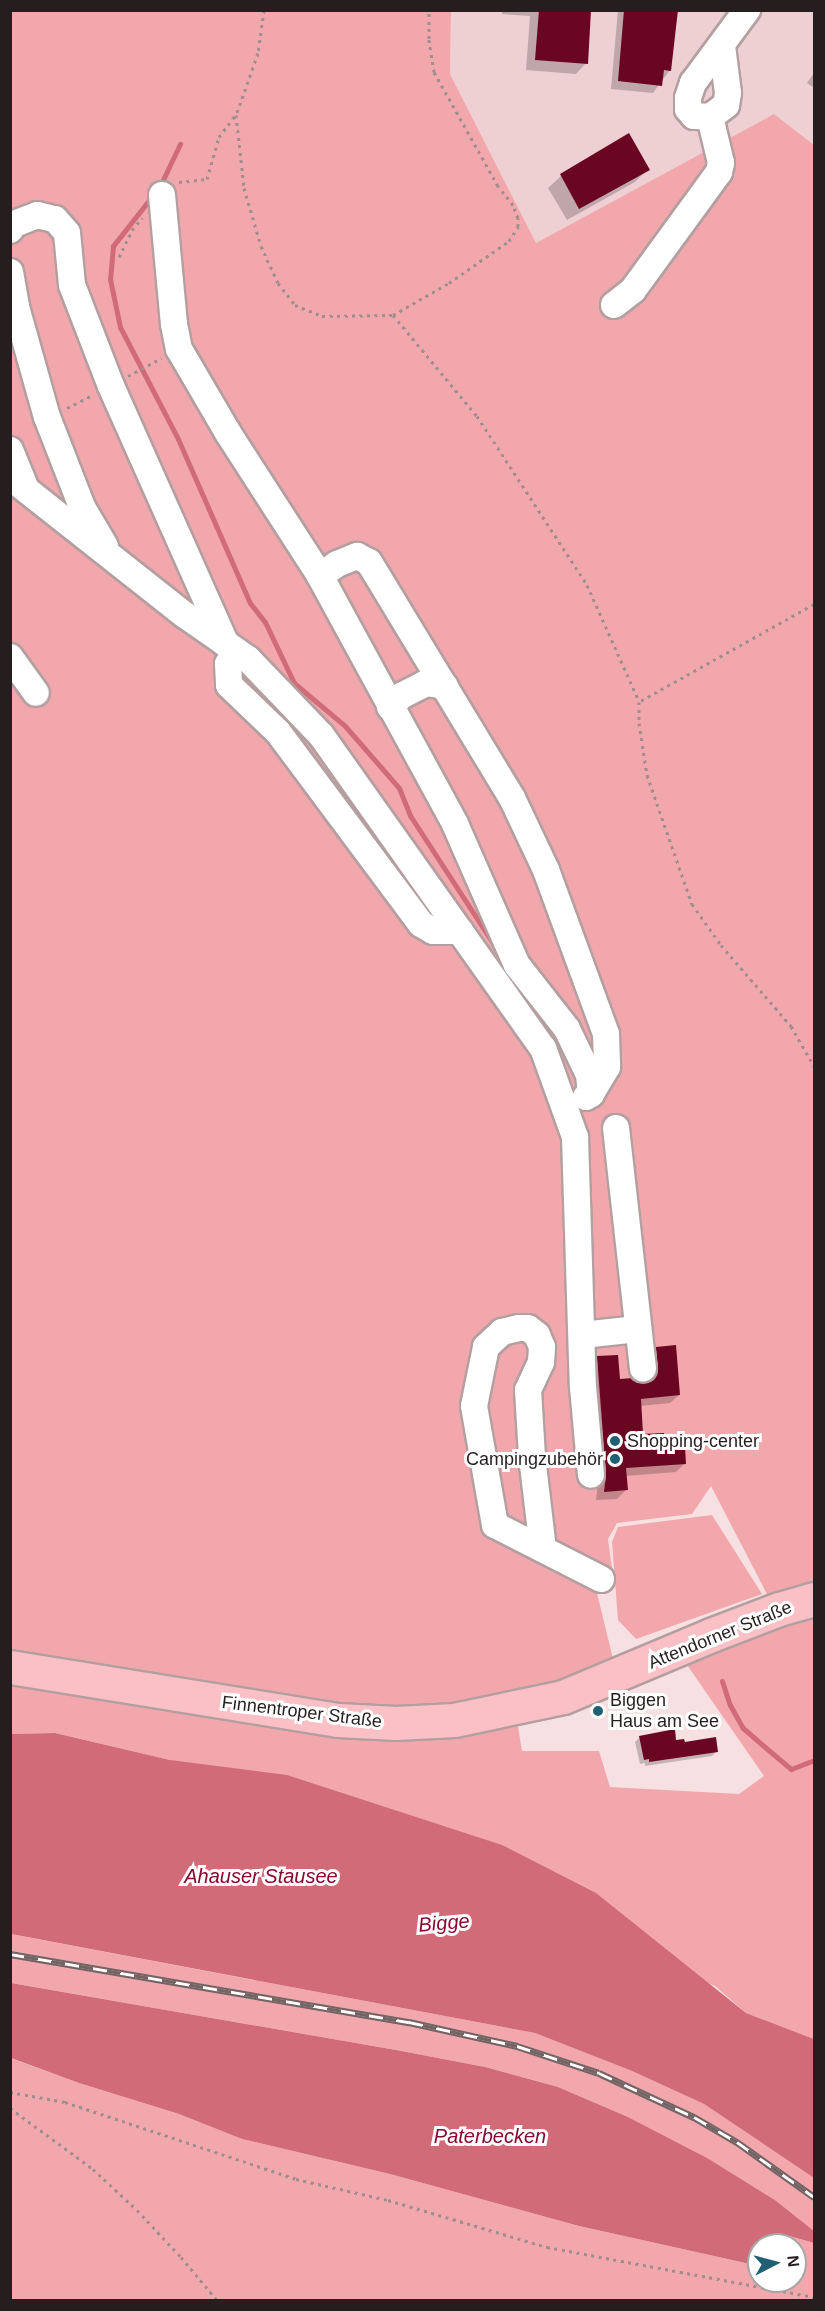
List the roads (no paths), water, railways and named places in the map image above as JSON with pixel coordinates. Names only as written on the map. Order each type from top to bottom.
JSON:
[{"type":"main road","name":"Attendorner Straße","points":[[626,1673],[711,1635],[779,1609],[814,1599]]},
{"type":"main road","name":"Finnentroper Straße","points":[[10,1667],[271,1711],[338,1720],[396,1723],[454,1720],[519,1708],[563,1697],[626,1673]]},
{"type":"street","points":[[614,305],[633,290],[719,172],[721,163],[710,117],[694,116],[688,109],[688,98],[693,83],[747,10]]},
{"type":"street","points":[[162,195],[174,324],[179,349],[228,434],[320,576],[471,856],[518,965],[567,1029],[589,1075],[591,1094]]},
{"type":"street","points":[[10,230],[14,224],[37,215],[55,219],[67,232],[72,285],[111,386],[232,648]]},
{"type":"street","points":[[10,272],[16,307],[47,417],[82,507],[113,560]]},
{"type":"street","points":[[10,450],[18,483],[113,560],[248,659],[321,735],[543,1048],[575,1137],[582,1335],[591,1475]]},
{"type":"street","points":[[320,576],[337,564],[357,556],[369,562],[512,798],[546,870],[606,1034],[607,1067],[591,1094],[565,1109]]},
{"type":"street","points":[[10,657],[36,693]]},
{"type":"street","points":[[390,707],[401,696],[426,683],[445,686]]},
{"type":"street","points":[[616,1128],[643,1368]]},
{"type":"street","points":[[543,1549],[532,1457],[528,1390],[541,1362],[542,1347],[537,1335],[528,1328],[519,1328],[502,1332],[486,1347],[474,1406],[495,1525],[601,1579]]},
{"type":"street","points":[[582,1335],[638,1329]]},
{"type":"water","name":"Ahauser Stausee","points":[[55,1733],[170,1760],[287,1775],[502,1845],[596,1893],[746,2013],[814,2039],[814,2178],[704,2104],[632,2071],[535,2033],[11,1934],[11,1734]]},
{"type":"water","name":"Paterbecken","points":[[11,1983],[485,2067],[558,2087],[628,2117],[707,2158],[775,2200],[814,2231],[814,2243],[807,2241],[807,2233],[747,2233],[747,2263],[579,2226],[390,2174],[242,2139],[179,2114],[79,2083],[11,2058]]},
{"type":"waterway","points":[[159,188],[180,144]]},
{"type":"waterway","points":[[153,195],[113,246],[110,279],[120,327],[178,439],[250,603],[265,622],[294,683],[345,726],[399,788],[411,817],[498,951]]},
{"type":"waterway","points":[[532,1004],[557,1048]]},
{"type":"waterway","points":[[722,1681],[730,1705],[743,1728],[766,1748],[791,1769],[814,1760]]},
{"type":"railway","points":[[10,1954],[409,2022],[517,2046],[599,2073],[694,2117],[737,2142],[814,2197]]},
{"type":"place","name":"Shopping-center","points":[[615,1441]]},
{"type":"place","name":"Campingzubehör","points":[[615,1459]]},
{"type":"place","name":"Biggen Haus am See","points":[[598,1711]]},
{"type":"water label","name":"Bigge","points":[[444,1923]]}]
